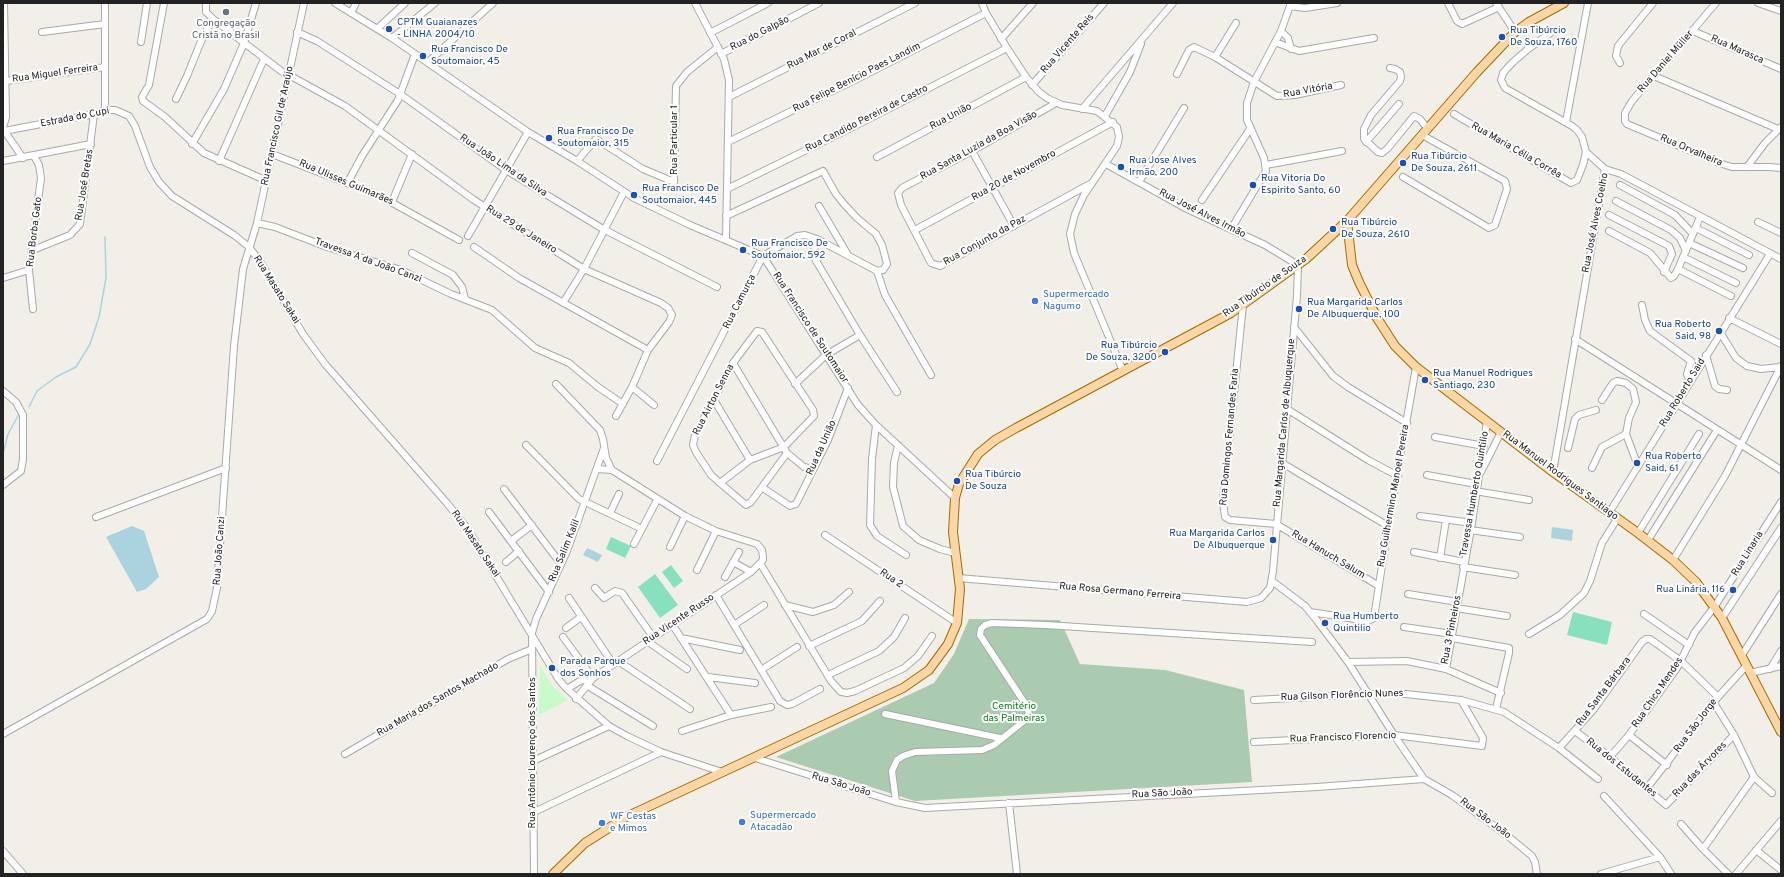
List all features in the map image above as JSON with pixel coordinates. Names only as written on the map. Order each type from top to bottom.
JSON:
[{"type":"main road","name":"Rua Tibúrcio de Souza","points":[[553,874],[585,843],[607,828],[662,799],[754,758],[917,680],[939,658],[948,644],[957,623],[960,600],[953,514],[959,484],[968,467],[978,454],[995,440],[1243,305],[1298,265],[1347,221],[1427,128],[1515,32],[1529,22],[1564,3]]},
{"type":"main road","name":"Rua Manuel Rodrigues Santiago","points":[[1347,221],[1352,266],[1376,318],[1395,346],[1416,367],[1554,472],[1648,540],[1673,560],[1696,582],[1715,606],[1722,618],[1781,732]]},
{"type":"street","points":[[4,3],[4,52],[6,81],[6,117],[4,129],[23,158]]},
{"type":"street","points":[[105,3],[105,110]]},
{"type":"street","points":[[141,42],[147,3]]},
{"type":"street","points":[[164,3],[149,85],[142,98],[143,101],[165,117],[192,144],[204,153],[219,161],[265,180]]},
{"type":"street","points":[[176,99],[188,76],[202,39],[213,19],[206,12],[206,3]]},
{"type":"street","points":[[192,144],[221,95],[244,43],[256,3]]},
{"type":"street","name":"Rua Francisco Gil de Araújo","points":[[249,247],[257,222],[304,3]]},
{"type":"street","points":[[335,3],[428,62],[528,132],[577,161],[624,192],[656,209],[763,256],[797,236],[804,235],[817,239],[879,271],[885,269],[886,264],[882,245],[876,234],[850,212],[836,194],[824,172],[820,171],[726,216]]},
{"type":"street","points":[[351,13],[356,3]]},
{"type":"street","points":[[377,29],[405,3]]},
{"type":"street","points":[[392,38],[435,3]]},
{"type":"street","points":[[428,62],[493,3]]},
{"type":"street","points":[[695,3],[718,47],[727,69],[729,98],[726,239]]},
{"type":"street","points":[[710,33],[768,3]]},
{"type":"street","name":"Rua do Galpão","points":[[721,54],[819,3]]},
{"type":"street","name":"Rua Mar de Coral","points":[[729,98],[915,3]]},
{"type":"street","points":[[1001,39],[1032,3]]},
{"type":"street","name":"Rua Vicente Reis","points":[[1032,85],[1104,3]]},
{"type":"street","points":[[1082,109],[1174,3]]},
{"type":"street","points":[[1231,229],[1264,176],[1266,165],[1250,129],[1246,112],[1246,103],[1254,82],[1281,31],[1290,5],[1305,8],[1337,3]]},
{"type":"street","points":[[1448,3],[1457,22],[1462,24],[1498,5],[1515,32]]},
{"type":"street","points":[[1566,122],[1588,3]]},
{"type":"street","points":[[1620,63],[1616,56],[1618,46],[1653,3]]},
{"type":"street","name":"Rua Daniel Müller","points":[[1627,124],[1624,118],[1625,113],[1654,76],[1716,3]]},
{"type":"street","points":[[1758,3],[1781,12]]},
{"type":"street","points":[[984,4],[986,12],[1001,39],[1032,85],[1047,98],[1056,103],[1082,109],[1092,109],[1105,116],[1112,122],[1119,132],[1119,142],[1106,164],[1091,183],[1075,214],[1070,234],[1070,242],[1123,371]]},
{"type":"street","name":"Rua Felipe Benício Paes Landim","points":[[728,142],[857,79],[986,12]]},
{"type":"street","name":"Rua 29 de Janeiro","points":[[213,19],[264,59],[289,76],[345,106],[486,208],[584,269],[661,303],[668,308],[672,315],[664,331],[648,350]]},
{"type":"street","points":[[1215,57],[1236,23]]},
{"type":"street","points":[[42,32],[104,24]]},
{"type":"street","points":[[1281,31],[1288,38],[1291,50]]},
{"type":"street","name":"Rua Marasca","points":[[1693,31],[1781,69]]},
{"type":"street","name":"Rua João Lima da Silva","points":[[297,32],[317,41],[400,94],[506,170],[603,229],[717,287]]},
{"type":"street","points":[[1552,32],[1528,49],[1512,63],[1503,73],[1501,80],[1505,88],[1572,126],[1582,137],[1586,152],[1605,169]]},
{"type":"street","points":[[1275,42],[1291,50],[1299,51],[1374,38]]},
{"type":"street","points":[[1105,116],[1130,72],[1142,41]]},
{"type":"street","name":"Rua Particular 1","points":[[577,161],[596,140],[643,169],[674,182],[676,86],[687,72],[718,47]]},
{"type":"street","name":"Rua Vitória","points":[[1177,74],[1192,47],[1199,48],[1215,57],[1268,91],[1283,96],[1341,85]]},
{"type":"street","name":"Rua Candido Pereira de Castro","points":[[727,189],[849,130],[1007,48]]},
{"type":"street","points":[[348,182],[400,94],[415,54]]},
{"type":"street","points":[[219,161],[264,59]]},
{"type":"street","points":[[1119,65],[1130,72]]},
{"type":"street","name":"Rua Miguel Ferreira","points":[[6,81],[105,67]]},
{"type":"street","points":[[1390,68],[1400,72],[1400,81],[1371,115],[1364,133],[1364,139],[1378,152],[1385,151],[1414,116],[1420,119],[1427,128]]},
{"type":"street","points":[[1654,76],[1780,128],[1758,152],[1748,167]]},
{"type":"street","name":"Rua União","points":[[877,157],[1026,77]]},
{"type":"street","name":"Rua Santa Luzia da Boa Visão","points":[[902,188],[972,151],[1056,103]]},
{"type":"street","points":[[1366,142],[1399,104]]},
{"type":"street","points":[[1139,182],[1184,108]]},
{"type":"street","name":"Estrada do Cupi","points":[[4,129],[94,114],[105,110],[124,113],[132,120],[153,172],[166,190],[234,235],[249,247]]},
{"type":"street","name":"Rua José Bretas","points":[[33,250],[70,235],[80,224],[94,114]]},
{"type":"street","name":"Rua Maria Célia Corrêa","points":[[1454,114],[1571,183],[1579,178],[1586,152]]},
{"type":"street","name":"Rua 20 de Novembro","points":[[915,230],[1112,122]]},
{"type":"street","name":"Rua Orvalheira","points":[[1627,124],[1732,167],[1781,168]]},
{"type":"street","points":[[1202,200],[1250,129]]},
{"type":"street","points":[[468,236],[486,208],[528,132]]},
{"type":"street","points":[[1403,177],[1490,228],[1495,225],[1507,189],[1505,182],[1422,135]]},
{"type":"street","points":[[3,161],[91,144]]},
{"type":"street","points":[[972,151],[1014,226]]},
{"type":"street","points":[[1266,165],[1342,151]]},
{"type":"street","name":"Rua Ulisses Guimarães","points":[[272,154],[348,182],[392,202],[434,228],[459,240]]},
{"type":"street","points":[[392,202],[412,154]]},
{"type":"street","name":"Rua Borba Gato","points":[[33,309],[29,270],[33,250],[41,178],[39,166],[34,156]]},
{"type":"street","name":"Rua José Alves Irmão","points":[[1106,164],[1185,208],[1265,245],[1298,265]]},
{"type":"street","name":"Rua José Alves Coelho","points":[[1554,472],[1605,169],[1621,174],[1781,259]]},
{"type":"street","name":"Rua Conjunto da Paz","points":[[902,188],[898,193],[898,198],[931,263],[940,266],[1091,183]]},
{"type":"street","points":[[1620,185],[1675,215],[1693,234]]},
{"type":"street","points":[[563,303],[584,269],[603,229],[624,192]]},
{"type":"street","points":[[1616,201],[1671,230],[1680,238],[1685,254],[1736,283]]},
{"type":"street","points":[[819,206],[848,255]]},
{"type":"street","points":[[1609,215],[1669,246],[1672,254],[1664,272]]},
{"type":"street","points":[[1609,231],[1650,253],[1656,258],[1664,272],[1671,278],[1678,269],[1700,217]]},
{"type":"street","name":"Travessa A da João Canzi","points":[[257,222],[275,227],[328,247],[401,270],[484,307],[499,315],[535,348],[569,363],[623,404]]},
{"type":"street","points":[[1758,222],[1781,233]]},
{"type":"street","points":[[1696,228],[1749,255]]},
{"type":"street","points":[[817,239],[814,250],[815,259],[860,335],[897,392]]},
{"type":"street","points":[[1689,243],[1743,268]]},
{"type":"street","name":"Rua João Canzi","points":[[3,734],[207,619],[212,611],[217,588],[234,346],[243,269],[249,247]]},
{"type":"street","name":"Rua Masato Sakai","points":[[249,247],[261,263],[304,334],[325,364],[467,528],[532,633],[559,680],[566,689],[609,726],[661,752],[722,772]]},
{"type":"street","points":[[474,247],[518,278],[648,350],[632,387],[616,416]]},
{"type":"street","points":[[412,253],[453,275],[462,287],[465,299]]},
{"type":"street","name":"Rua Roberto Said","points":[[1609,513],[1720,332],[1770,254]]},
{"type":"street","name":"Rua Francisco de Soutomaior","points":[[763,256],[858,405],[876,424],[955,498]]},
{"type":"street","name":"Rua Camurça","points":[[657,460],[763,256]]},
{"type":"street","name":"Rua Margarida Carlos de Albuquerque","points":[[1272,581],[1298,265]]},
{"type":"street","points":[[1678,269],[1730,296]]},
{"type":"street","points":[[3,278],[29,270]]},
{"type":"street","points":[[879,271],[885,295],[931,375]]},
{"type":"street","name":"Rua Domingos Fernandes Faria","points":[[1243,305],[1223,512],[1224,517],[1230,520],[1276,524]]},
{"type":"street","points":[[1642,305],[1645,320],[1650,331],[1691,361],[1687,374],[1690,382]]},
{"type":"street","points":[[1729,318],[1781,344]]},
{"type":"street","points":[[1294,327],[1333,376],[1348,387],[1407,423]]},
{"type":"street","name":"Rua Airton Senna","points":[[763,488],[751,502],[747,505],[743,504],[704,466],[693,445],[695,435],[733,363],[756,332],[762,332],[795,384]]},
{"type":"street","points":[[1720,332],[1736,358],[1747,366],[1761,369],[1781,367]]},
{"type":"street","points":[[763,488],[786,450],[814,417],[814,413],[795,384],[826,355],[860,335]]},
{"type":"street","points":[[1576,339],[1781,470]]},
{"type":"street","points":[[1706,356],[1715,386],[1719,389],[1727,390]]},
{"type":"street","points":[[733,363],[786,450],[804,467],[813,469]]},
{"type":"street","name":"Rua Guilhermino Manoel Pereira","points":[[1310,612],[1368,621],[1374,618],[1388,526],[1416,367]]},
{"type":"street","points":[[1673,560],[1725,476],[1781,367]]},
{"type":"street","points":[[1602,400],[1613,383],[1616,381],[1626,383],[1633,389],[1636,402],[1628,418],[1626,434],[1638,466]]},
{"type":"street","points":[[556,384],[600,430],[604,448],[612,470]]},
{"type":"street","points":[[632,387],[654,406]]},
{"type":"street","name":"Rua da União","points":[[763,488],[781,501],[793,506],[796,504],[828,440],[848,388]]},
{"type":"street","points":[[3,391],[16,402],[21,409],[23,420],[23,459],[21,471],[3,485]]},
{"type":"street","points":[[714,400],[750,460]]},
{"type":"street","points":[[1287,409],[1368,460],[1398,476]]},
{"type":"street","points":[[1568,448],[1576,419],[1579,415],[1596,410]]},
{"type":"street","points":[[1563,416],[1576,419]]},
{"type":"street","name":"Travessa Humberto Quintilio","points":[[1463,564],[1472,523],[1487,421]]},
{"type":"street","points":[[876,424],[872,459],[870,525],[877,536],[906,555]]},
{"type":"street","points":[[1648,540],[1717,430]]},
{"type":"street","points":[[1478,477],[1501,432]]},
{"type":"street","points":[[1592,468],[1602,447],[1626,434]]},
{"type":"street","points":[[1638,533],[1699,434]]},
{"type":"street","points":[[1435,437],[1484,446]]},
{"type":"street","points":[[526,445],[579,499],[642,528]]},
{"type":"street","points":[[898,445],[894,463],[893,487],[903,526],[909,533],[929,545],[955,553]]},
{"type":"street","name":"Rua Salim Kalil","points":[[532,633],[561,564],[604,448]]},
{"type":"street","points":[[720,483],[750,460],[786,450]]},
{"type":"street","points":[[1282,463],[1388,526]]},
{"type":"street","points":[[96,517],[226,468]]},
{"type":"street","points":[[597,469],[612,470],[657,500],[716,531],[757,544],[762,550],[761,562],[785,605],[809,646],[841,692],[847,693],[854,691],[904,668],[918,656],[932,636]]},
{"type":"street","points":[[1427,475],[1529,500]]},
{"type":"street","points":[[504,489],[561,564]]},
{"type":"street","points":[[610,513],[619,494]]},
{"type":"street","points":[[634,544],[657,500]]},
{"type":"street","name":"Rua Linaria","points":[[1715,606],[1781,502]]},
{"type":"street","points":[[489,512],[549,592]]},
{"type":"street","points":[[670,547],[685,516]]},
{"type":"street","points":[[1420,516],[1472,523]]},
{"type":"street","points":[[1529,634],[1560,615],[1584,593],[1590,581],[1602,543],[1618,519]]},
{"type":"street","points":[[1440,558],[1446,520]]},
{"type":"street","name":"Rua Hanuch Salum","points":[[1276,524],[1379,586]]},
{"type":"street","points":[[511,541],[532,525]]},
{"type":"street","points":[[1722,618],[1781,528]]},
{"type":"street","points":[[1470,530],[1520,537]]},
{"type":"street","points":[[696,570],[716,531]]},
{"type":"street","name":"Rua 2","points":[[825,535],[957,623]]},
{"type":"street","points":[[506,562],[518,551]]},
{"type":"street","points":[[725,578],[739,552]]},
{"type":"street","points":[[1414,552],[1516,575]]},
{"type":"street","points":[[733,562],[751,572]]},
{"type":"street","name":"Rua Vicente Russo","points":[[566,689],[580,681],[593,678],[751,572],[761,562]]},
{"type":"street","name":"Rua 3 Pinheiros","points":[[1348,662],[1377,660],[1407,661],[1446,669],[1463,564]]},
{"type":"street","name":"Rua Rosa Germano Ferreira","points":[[958,578],[1246,602],[1256,600],[1263,596],[1272,581]]},
{"type":"street","points":[[1272,581],[1310,612],[1348,662],[1424,779]]},
{"type":"street","points":[[595,588],[603,597],[615,591],[622,593],[653,637]]},
{"type":"street","points":[[785,605],[813,612],[834,605],[849,592]]},
{"type":"street","points":[[1408,594],[1507,616]]},
{"type":"street","points":[[1742,655],[1781,594]]},
{"type":"street","points":[[716,595],[780,701],[787,704],[792,704],[820,689]]},
{"type":"street","points":[[569,598],[581,618],[616,662],[690,709]]},
{"type":"street","points":[[809,646],[862,621],[880,601]]},
{"type":"street","points":[[734,625],[764,605]]},
{"type":"street","name":"Rua Chico Mendes","points":[[1610,757],[1629,736],[1658,696],[1681,661],[1702,622],[1715,606]]},
{"type":"street","points":[[1644,614],[1689,645]]},
{"type":"street","points":[[566,628],[581,618]]},
{"type":"street","points":[[828,675],[879,651],[894,637],[905,618]]},
{"type":"street","points":[[896,802],[892,772],[897,760],[902,756],[914,752],[982,750],[994,745],[1000,738],[1029,718],[1030,713],[1028,708],[980,635],[981,629],[985,625],[992,623],[1054,625],[1312,642]]},
{"type":"street","points":[[672,624],[708,677],[731,716]]},
{"type":"street","points":[[1404,627],[1508,647],[1510,653],[1496,709]]},
{"type":"street","name":"Rua Antônio Lourenço dos Santos","points":[[532,633],[534,874]]},
{"type":"street","points":[[563,637],[593,678]]},
{"type":"street","points":[[681,638],[740,650]]},
{"type":"street","name":"Rua Santa Bárbara","points":[[1559,748],[1594,709],[1642,642],[1650,640],[1681,661]]},
{"type":"street","points":[[647,641],[687,669]]},
{"type":"street","points":[[761,670],[797,647]]},
{"type":"street","name":"Rua Maria dos Santos Machado","points":[[345,754],[508,659],[532,649]]},
{"type":"street","points":[[1770,669],[1781,651]]},
{"type":"street","points":[[1681,661],[1718,697]]},
{"type":"street","points":[[1748,670],[1770,669],[1781,666]]},
{"type":"street","points":[[1446,669],[1501,693]]},
{"type":"street","name":"Rua São Jorge","points":[[1647,788],[1667,765],[1718,697],[1748,670]]},
{"type":"street","points":[[708,677],[754,683]]},
{"type":"street","name":"Rua Vicente Russo","points":[[576,699],[593,678]]},
{"type":"street","points":[[588,686],[654,726]]},
{"type":"street","name":"Rua Gilson Florêncio Nunes","points":[[1254,700],[1369,694],[1406,694],[1461,700],[1496,709],[1512,717],[1559,748],[1598,780]]},
{"type":"street","name":"Rua Francisco Florencio","points":[[1254,742],[1394,735],[1480,747],[1484,744],[1483,738],[1461,700]]},
{"type":"street","points":[[1714,703],[1734,735],[1754,777],[1772,793]]},
{"type":"street","points":[[682,731],[731,716],[771,707]]},
{"type":"street","points":[[885,714],[1000,738]]},
{"type":"street","points":[[533,761],[609,726]]},
{"type":"street","name":"Rua dos Estudantes","points":[[1575,731],[1610,757],[1666,805]]},
{"type":"street","name":"Rua das Árvores","points":[[1666,805],[1734,735]]},
{"type":"street","points":[[1629,736],[1667,765]]},
{"type":"street","points":[[534,812],[661,752]]},
{"type":"street","name":"Rua São João","points":[[754,758],[896,802],[925,808],[1317,787],[1424,779],[1452,795],[1509,836],[1532,856],[1535,862],[1537,874]]},
{"type":"street","points":[[1702,849],[1754,777]]},
{"type":"street","points":[[1604,796],[1660,857],[1671,874]]},
{"type":"street","points":[[1009,803],[1017,874]]},
{"type":"street","points":[[1736,874],[1781,821]]},
{"type":"street","points":[[1680,824],[1702,849],[1728,874]]},
{"type":"street","points":[[1756,850],[1781,870]]},
{"type":"street","points":[[3,851],[23,874]]},
{"type":"street","points":[[1601,874],[1660,857]]},
{"type":"green space","points":[[611,537],[631,546],[625,558],[606,549]]},
{"type":"green space","points":[[671,565],[683,581],[674,588],[662,572]]},
{"type":"green space","points":[[655,574],[678,605],[660,618],[638,587]]},
{"type":"green space","points":[[1573,612],[1612,622],[1607,645],[1567,635]]},
{"type":"green space","name":"Cemitério das Palmeiras","points":[[969,619],[1060,620],[1080,664],[1165,670],[1244,690],[1252,782],[915,801],[776,757],[934,683],[954,654]]},
{"type":"green space","points":[[540,665],[552,686],[568,700],[539,715]]},
{"type":"water","points":[[132,526],[144,531],[159,577],[146,589],[137,592],[106,537]]},
{"type":"water","points":[[1552,527],[1573,530],[1572,541],[1551,538]]},
{"type":"water","points":[[587,548],[602,555],[598,562],[583,555]]},
{"type":"waterway","points":[[29,407],[37,391],[56,377],[76,367],[90,344],[99,317],[106,278],[105,237]]},
{"type":"waterway","points":[[3,454],[8,434],[19,414]]},
{"type":"place","name":"Congregação Cristã no Brasil","points":[[226,12]]},
{"type":"place","name":"CPTM Guaianazes - LINHA 2004/10","points":[[389,29]]},
{"type":"place","name":"Rua Tibúrcio De Souza, 1760","points":[[1502,37]]},
{"type":"place","name":"Rua Francisco De Soutomaior, 45","points":[[423,56]]},
{"type":"place","name":"Rua Francisco De Soutomaior, 315","points":[[549,138]]},
{"type":"place","name":"Rua Tibúrcio De Souza, 2611","points":[[1403,163]]},
{"type":"place","name":"Rua Jose Alves Irmão, 200","points":[[1121,167]]},
{"type":"place","name":"Rua Vitoria Do Espirito Santo, 60","points":[[1253,185]]},
{"type":"place","name":"Rua Francisco De Soutomaior, 445","points":[[634,195]]},
{"type":"place","name":"Rua Tibúrcio De Souza, 2610","points":[[1333,229]]},
{"type":"place","name":"Rua Francisco De Soutomaior, 592","points":[[743,250]]},
{"type":"place","name":"Supermercado Nagumo","points":[[1035,301]]},
{"type":"place","name":"Rua Margarida Carlos De Albuquerque, 100","points":[[1299,309]]},
{"type":"place","name":"Rua Roberto Said, 98","points":[[1719,331]]},
{"type":"place","name":"Rua Tibúrcio De Souza, 3200","points":[[1165,352]]},
{"type":"place","name":"Rua Manuel Rodrigues Santiago, 230","points":[[1425,380]]},
{"type":"place","name":"Rua Roberto Said, 61","points":[[1637,463]]},
{"type":"place","name":"Rua Tibúrcio De Souza","points":[[957,481]]},
{"type":"place","name":"Rua Margarida Carlos De Albuquerque","points":[[1273,540]]},
{"type":"place","name":"Rua Linária, 116","points":[[1733,590]]},
{"type":"place","name":"Rua Humberto Quintilio","points":[[1325,623]]},
{"type":"place","name":"Parada Parque dos Sonhos","points":[[552,668]]},
{"type":"place","name":"Supermercado Atacadão","points":[[742,822]]},
{"type":"place","name":"WF Cestas e Mimos","points":[[602,823]]}]
